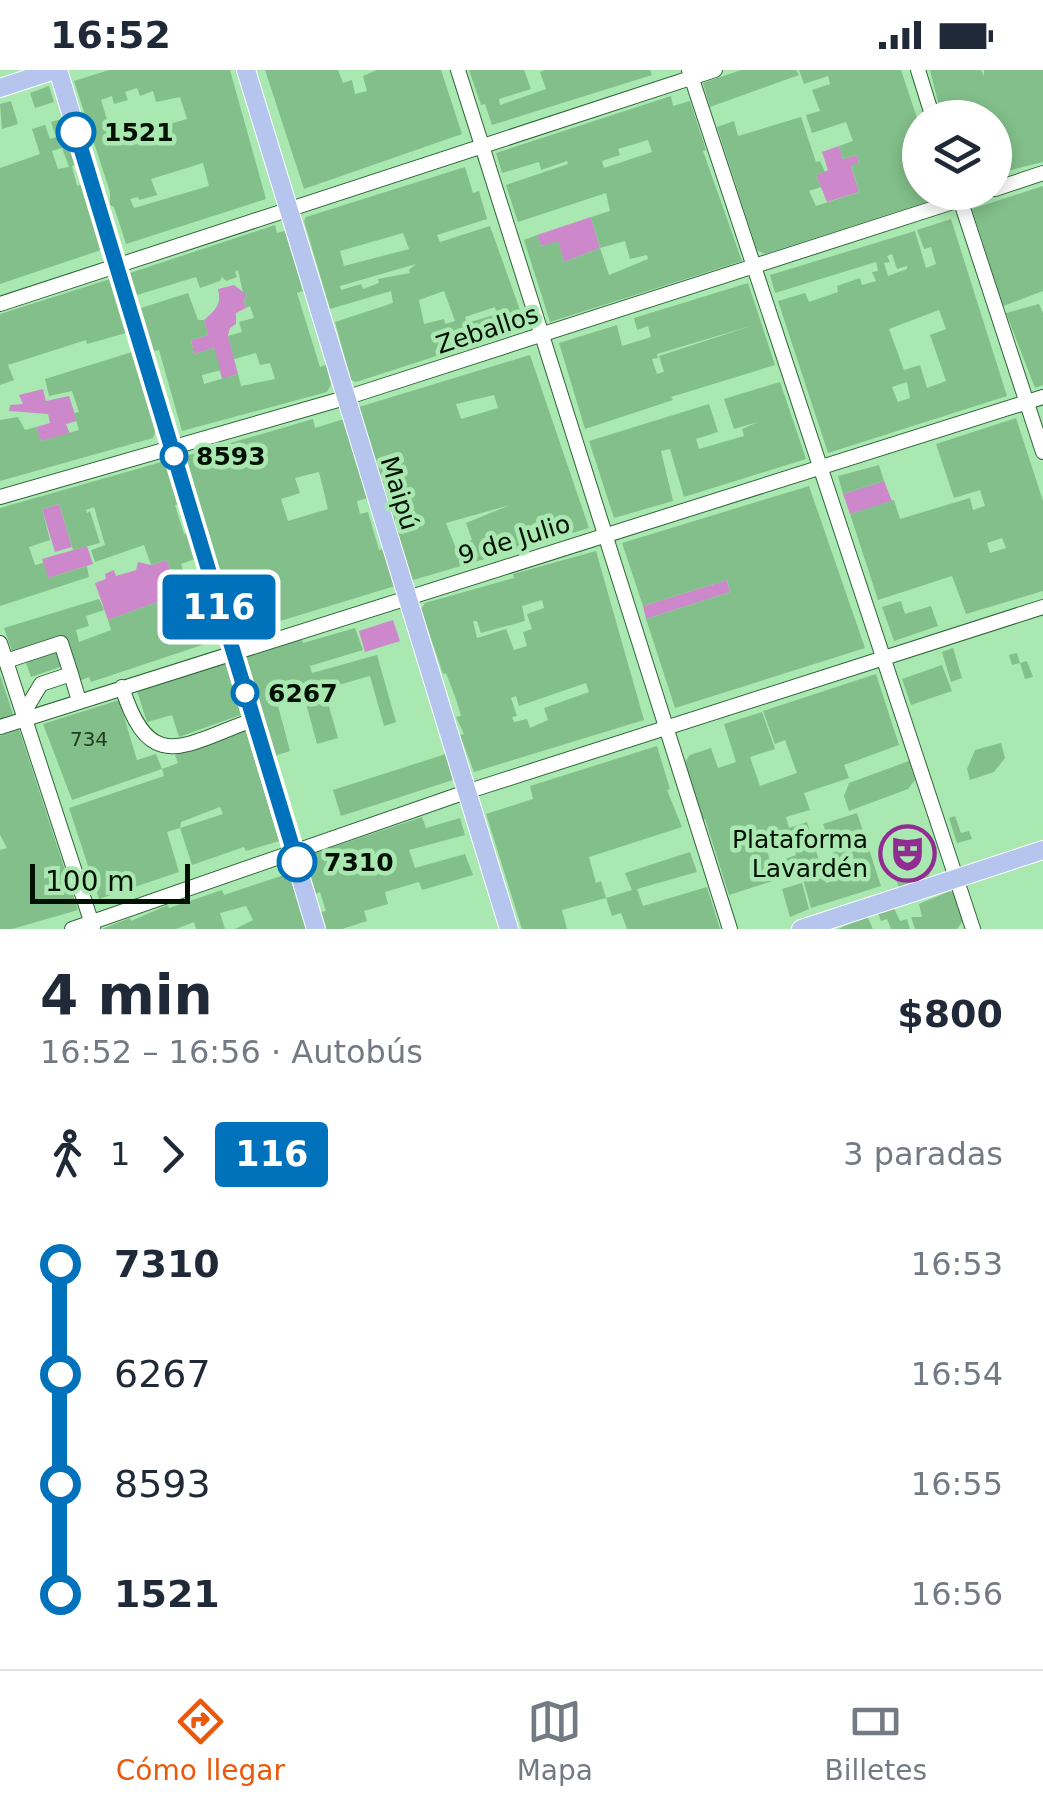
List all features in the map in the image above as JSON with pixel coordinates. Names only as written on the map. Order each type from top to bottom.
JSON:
[{"type":"main road","points":[[0,88],[56,70],[316,929]]},
{"type":"main road","name":"Maipú","points":[[246,70],[509,929]]},
{"type":"main road","points":[[801,929],[1043,850]]},
{"type":"street","points":[[458,70],[730,929]]},
{"type":"street","points":[[0,304],[482,147],[690,74],[715,70]]},
{"type":"street","points":[[918,70],[927,100]]},
{"type":"street","points":[[690,74],[972,929]]},
{"type":"street","points":[[1012,184],[1043,174]]},
{"type":"street","name":"Zeballos","points":[[0,497],[345,398],[918,210]]},
{"type":"street","points":[[964,210],[1043,452]]},
{"type":"street","name":"9 de Julio","points":[[0,727],[24,716],[1043,396]]},
{"type":"street","points":[[72,929],[92,926],[294,850],[466,792],[1043,607]]},
{"type":"street","points":[[0,643],[92,926]]},
{"type":"street","points":[[6,661],[62,644],[78,701]]},
{"type":"street","points":[[24,716],[42,684],[71,674]]},
{"type":"street","points":[[122,687],[140,732],[164,747],[254,720]]},
{"type":"shaded area","points":[[839,146],[843,159],[857,155],[859,163],[851,166],[859,192],[827,202],[816,175],[828,170],[822,152]]},
{"type":"shaded area","points":[[591,217],[600,248],[564,262],[558,242],[541,246],[537,235]]},
{"type":"shaded area","points":[[234,285],[247,295],[246,308],[236,313],[236,324],[228,335],[238,374],[222,379],[214,348],[194,354],[191,340],[208,335],[204,320],[218,303],[218,289]]},
{"type":"shaded area","points":[[43,389],[46,401],[69,396],[77,421],[66,424],[70,434],[41,441],[36,427],[50,423],[48,414],[9,411],[10,405],[23,404],[19,395]]},
{"type":"shaded area","points":[[884,481],[892,501],[850,514],[843,494]]},
{"type":"shaded area","points":[[59,504],[72,547],[55,552],[42,509]]},
{"type":"shaded area","points":[[87,546],[93,564],[48,578],[42,559]]},
{"type":"shaded area","points":[[167,560],[174,581],[162,585],[166,599],[108,620],[95,583],[114,570],[116,576],[136,570],[138,562],[151,565]]},
{"type":"shaded area","points":[[727,580],[730,592],[646,619],[643,606]]},
{"type":"shaded area","points":[[393,620],[400,641],[365,652],[359,631]]},
{"type":"building","points":[[109,70],[230,70],[266,199],[126,244],[110,205],[110,192],[74,81]],"holes":[[[137,88],[140,96],[153,91],[156,102],[180,97],[187,119],[166,125],[169,137],[145,143],[141,130],[113,139],[101,100],[112,96],[114,104],[128,100],[125,92]],[[203,163],[209,186],[134,208],[130,199],[157,195],[151,179]]]},
{"type":"building","points":[[265,70],[338,70],[343,83],[352,80],[355,94],[367,91],[363,76],[377,70],[441,70],[462,134],[304,189]]},
{"type":"building","points":[[469,70],[524,70],[531,89],[499,99],[500,105],[546,89],[540,72],[545,70],[650,70],[652,75],[492,125]]},
{"type":"building","points":[[741,70],[796,70],[799,75],[710,107],[703,83]]},
{"type":"building","points":[[799,70],[901,70],[911,100],[902,100],[902,210],[765,254],[757,250],[717,127],[734,121],[738,136],[801,117],[816,162],[820,161],[825,172],[816,175],[821,187],[809,191],[816,206],[859,192],[851,165],[859,163],[857,155],[843,159],[839,146],[853,141],[846,122],[812,133],[806,115],[820,111],[812,90],[830,84],[828,76],[804,84]]},
{"type":"building","points":[[930,70],[981,70],[984,76],[984,70],[1043,70],[1043,162],[1012,170],[1012,100],[938,100]]},
{"type":"building","points":[[49,86],[54,102],[35,108],[30,93]]},
{"type":"building","points":[[671,96],[673,106],[690,101],[706,150],[703,151],[742,261],[550,322],[524,240],[537,235],[541,246],[558,241],[564,262],[600,248],[591,217],[610,211],[606,193],[518,222],[506,185],[568,164],[567,161],[541,170],[539,162],[502,173],[496,153]],"holes":[[[648,140],[652,152],[604,168],[602,161],[620,155],[618,149]],[[625,241],[630,259],[647,255],[648,259],[609,275],[600,248]]]},
{"type":"building","points":[[11,101],[18,124],[2,129],[0,104]]},
{"type":"building","points":[[65,118],[80,163],[72,166],[77,186],[82,184],[101,250],[0,284],[0,168],[40,154],[32,129],[45,125],[50,139],[56,137],[51,122]],"holes":[[[62,148],[69,167],[58,169],[52,151]]]},
{"type":"building","points":[[465,167],[473,193],[479,191],[487,219],[437,235],[440,242],[490,226],[526,327],[356,382],[351,380],[335,322],[393,303],[391,291],[330,309],[306,217]],"holes":[[[403,233],[409,249],[344,266],[340,251]],[[416,264],[410,273],[378,279],[379,283],[363,289],[361,284],[341,290],[340,286]],[[444,291],[455,321],[445,324],[444,319],[424,324],[419,300]],[[495,307],[497,314],[467,323],[465,317]]]},
{"type":"building","points":[[1043,186],[1043,291],[1003,306],[972,210],[1012,210],[1012,196]]},
{"type":"building","points":[[951,219],[1007,396],[828,453],[778,301],[805,293],[809,302],[838,292],[837,286],[860,278],[862,285],[876,281],[872,272],[878,271],[876,262],[775,293],[770,275],[915,231],[926,268],[936,264],[931,247],[924,249],[917,230]],"holes":[[[892,254],[897,269],[907,269],[888,276],[884,263],[890,262],[887,256]],[[939,310],[946,329],[930,335],[946,381],[927,388],[920,365],[904,370],[889,329]],[[907,382],[910,398],[898,402],[892,387]]]},
{"type":"building","points":[[275,225],[277,233],[285,231],[303,291],[297,293],[320,367],[326,365],[331,385],[327,392],[182,431],[159,350],[154,351],[141,308],[188,293],[208,335],[191,340],[194,354],[214,348],[221,370],[202,375],[204,384],[238,374],[241,386],[275,379],[270,363],[260,365],[256,353],[234,359],[228,336],[242,332],[239,322],[254,318],[250,306],[246,308],[247,295],[243,293],[238,270],[237,277],[226,281],[222,277],[200,288],[196,277],[137,295],[130,273]]},
{"type":"building","points":[[110,279],[126,333],[87,344],[86,340],[8,365],[14,380],[0,385],[0,314]]},
{"type":"building","points":[[748,283],[775,365],[585,429],[559,343],[617,325],[622,346],[651,337],[648,326],[637,330],[634,318]],"holes":[[[754,325],[659,356],[664,372],[657,374],[652,359],[658,358],[657,354]]]},
{"type":"building","points":[[1039,304],[1043,313],[1043,385],[1035,388],[1006,313]]},
{"type":"building","points":[[132,352],[156,430],[153,438],[0,481],[0,420],[18,417],[25,430],[36,427],[41,441],[79,430],[74,413],[79,412],[72,391],[49,396],[45,379]]},
{"type":"building","points":[[530,355],[589,528],[410,581],[359,407]],"holes":[[[494,395],[498,408],[461,419],[456,404]],[[510,505],[466,523],[472,540],[455,546],[446,523]]]},
{"type":"building","points":[[780,382],[806,459],[684,497],[670,449],[661,451],[673,501],[614,518],[589,441],[709,404],[718,432],[696,439],[699,449],[744,436],[742,429],[758,422],[734,429],[724,399]]},
{"type":"building","points":[[1016,418],[1043,501],[1043,591],[966,614],[952,576],[878,600],[850,514],[894,500],[900,519],[970,498],[973,510],[985,506],[980,490],[954,498],[936,444]],"holes":[[[1002,538],[1006,548],[990,553],[987,543]]]},
{"type":"building","points":[[313,419],[315,428],[344,419],[368,498],[357,501],[360,514],[368,512],[395,586],[238,634],[186,456]],"holes":[[[319,472],[328,509],[288,521],[281,499],[300,493],[295,478]]]},
{"type":"building","points":[[165,461],[179,504],[175,505],[195,559],[181,564],[185,576],[195,573],[214,641],[91,682],[89,677],[79,681],[66,637],[13,654],[4,628],[99,599],[104,610],[86,616],[89,626],[76,630],[79,642],[111,630],[108,620],[166,599],[174,619],[162,585],[174,581],[167,560],[151,565],[144,545],[95,562],[91,550],[105,545],[94,507],[86,510],[90,511],[100,543],[73,550],[59,504],[42,509],[50,540],[29,547],[35,565],[44,563],[48,578],[87,566],[89,577],[0,606],[0,508]]},
{"type":"building","points":[[879,465],[884,481],[843,494],[838,476]]},
{"type":"building","points":[[809,486],[865,648],[675,708],[646,619],[730,592],[727,580],[643,606],[622,543]]},
{"type":"building","points":[[596,551],[644,720],[474,772],[460,735],[464,734],[456,717],[461,716],[457,702],[421,609],[425,603],[514,578],[513,574]],"holes":[[[542,600],[544,608],[527,614],[532,629],[523,632],[527,646],[514,650],[506,629],[477,638],[473,621],[477,621],[481,633],[525,621],[522,606]],[[586,683],[589,692],[544,708],[548,720],[530,728],[527,719],[514,722],[512,717],[517,716],[511,698],[516,696],[519,706]]]},
{"type":"building","points":[[901,601],[905,614],[931,606],[938,626],[894,641],[882,607]]},
{"type":"building","points":[[355,628],[363,650],[310,666],[312,673],[377,655],[396,722],[384,726],[370,676],[324,689],[338,738],[317,744],[304,696],[277,702],[290,751],[274,756],[244,655],[301,637],[303,643]]},
{"type":"building","points":[[953,648],[962,678],[951,682],[942,652]]},
{"type":"building","points":[[61,649],[66,665],[31,677],[25,660]]},
{"type":"building","points":[[1017,653],[1020,663],[1012,665],[1009,655]]},
{"type":"building","points":[[1027,661],[1033,677],[1025,679],[1020,663]]},
{"type":"building","points":[[226,663],[243,714],[179,737],[172,715],[147,722],[137,691]]},
{"type":"building","points":[[942,665],[952,691],[911,705],[902,679]]},
{"type":"building","points":[[876,674],[899,745],[844,765],[849,778],[804,793],[810,810],[786,817],[789,828],[807,822],[826,883],[841,878],[823,824],[857,813],[881,886],[811,908],[801,872],[729,895],[705,819],[700,821],[690,779],[687,780],[682,766],[690,755],[711,748],[718,768],[736,762],[724,724],[762,712],[775,749],[750,757],[760,786],[797,773],[785,740],[775,744],[763,711]],"holes":[[[793,843],[796,855],[771,864],[767,851]]]},
{"type":"building","points":[[0,675],[13,714],[0,719]]},
{"type":"building","points":[[119,700],[137,760],[156,754],[162,769],[72,800],[43,724]]},
{"type":"building","points":[[19,729],[78,910],[0,929],[0,850],[7,848],[0,835],[0,736]]},
{"type":"building","points":[[247,729],[283,840],[246,851],[244,847],[192,865],[180,828],[167,832],[179,872],[99,899],[69,808],[164,776],[162,769],[178,763],[175,755]],"holes":[[[220,807],[223,814],[180,828],[181,822]]]},
{"type":"building","points":[[1001,743],[1005,758],[994,772],[970,780],[967,769],[975,750]]},
{"type":"building","points":[[657,746],[670,789],[667,790],[682,827],[589,857],[596,883],[601,881],[606,898],[562,910],[567,929],[522,929],[486,814],[533,799],[530,786]]},
{"type":"building","points":[[446,754],[453,780],[341,816],[333,790]]},
{"type":"building","points":[[909,761],[915,780],[908,789],[849,811],[844,796],[849,783]]},
{"type":"building","points":[[955,816],[961,833],[969,831],[972,839],[957,843],[949,818]]},
{"type":"building","points":[[422,817],[426,828],[460,818],[465,835],[409,850],[415,868],[465,854],[473,875],[422,890],[419,882],[385,892],[388,904],[364,911],[367,921],[342,929],[326,929],[321,912],[326,911],[307,864],[312,854]]},
{"type":"building","name":"Plataforma Lavardén","points":[[917,826],[932,867],[928,878],[899,888],[882,839]]},
{"type":"building","points":[[690,852],[697,872],[637,889],[643,906],[707,887],[720,929],[627,929],[621,913],[612,916],[606,898],[632,890],[625,873]]},
{"type":"building","points":[[290,873],[306,929],[235,929],[253,920],[246,906],[220,913],[225,929],[196,929],[194,922],[176,929],[102,929],[168,905],[169,908],[222,890],[224,895]]},
{"type":"building","points":[[802,883],[809,909],[790,917],[782,889]]},
{"type":"building","points":[[950,891],[958,895],[965,918],[957,929],[915,929],[911,917],[922,917],[919,904]]},
{"type":"building","points":[[894,908],[900,921],[907,919],[910,929],[891,929],[887,919],[881,921],[878,913]]},
{"type":"building","points":[[867,916],[873,929],[838,929]]},
{"type":"bus line","name":"116","points":[[76,132],[297,862]]},
{"type":"place","name":"1521","points":[[76,132]]},
{"type":"place","name":"8593","points":[[174,456]]},
{"type":"place","name":"6267","points":[[245,693]]},
{"type":"place","name":"Plataforma Lavardén","points":[[907,853]]},
{"type":"place","name":"7310","points":[[297,862]]}]
